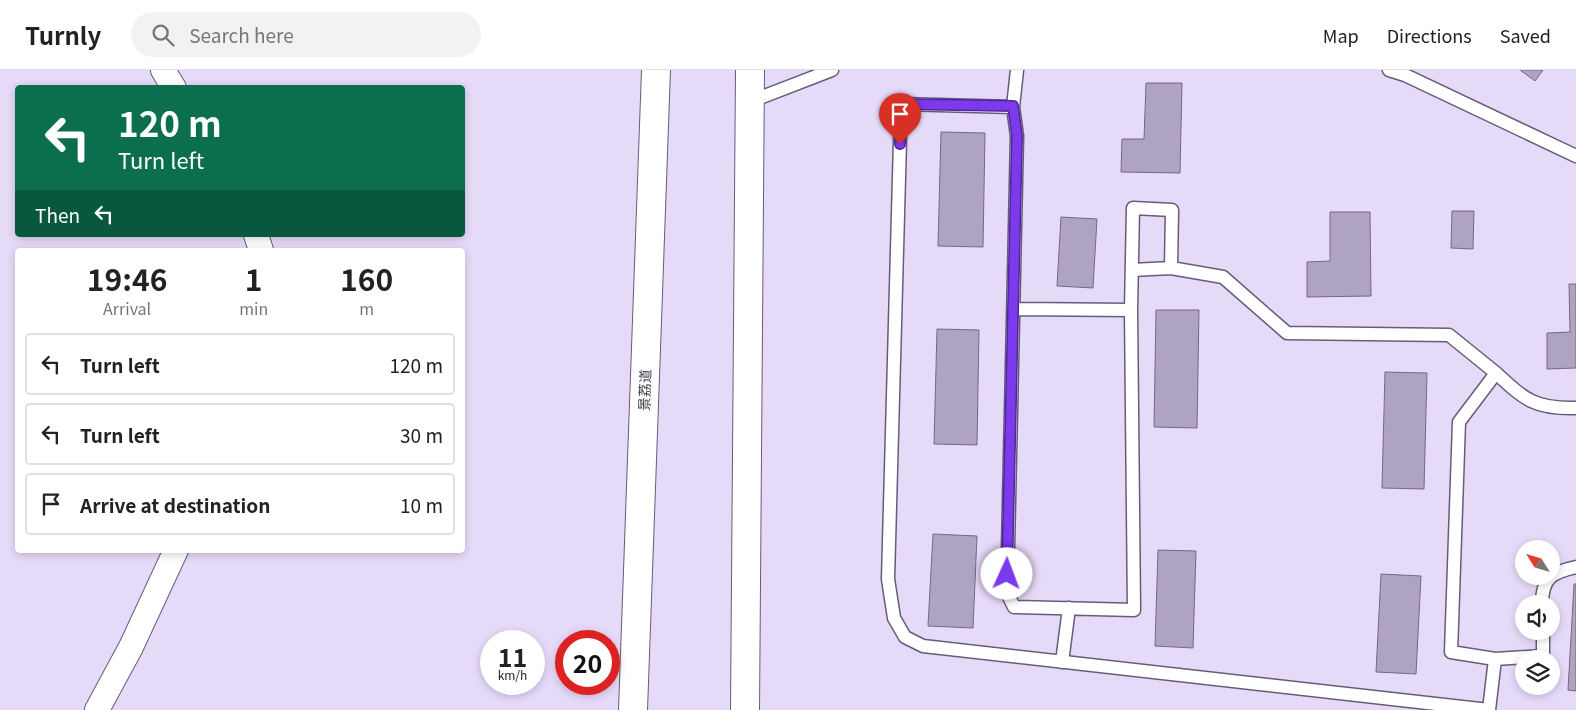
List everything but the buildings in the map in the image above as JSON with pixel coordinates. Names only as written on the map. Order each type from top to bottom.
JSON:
[{"type":"main road","name":"景荔道","points":[[633,710],[656,70]]},
{"type":"main road","points":[[745,710],[750,70]]},
{"type":"street","points":[[163,70],[172,85]]},
{"type":"street","points":[[97,710],[131,646],[175,553]]},
{"type":"lane","points":[[749,102],[832,70]]},
{"type":"lane","points":[[1017,70],[1013,106],[1017,136],[1006,592],[1014,607],[1134,610],[1131,310],[1133,208],[1172,210],[1171,268]]},
{"type":"lane","points":[[1389,70],[1405,75],[1576,156]]},
{"type":"lane","points":[[1013,106],[901,104],[888,579],[894,618],[905,637],[923,646],[1489,710],[1495,659]]},
{"type":"lane","points":[[1132,270],[1171,268],[1223,277],[1287,333],[1449,335],[1496,373],[1519,395],[1542,406],[1576,408]]},
{"type":"lane","points":[[1014,309],[1131,310]]},
{"type":"lane","points":[[1496,373],[1459,422],[1451,652],[1495,659],[1543,656],[1543,640]]},
{"type":"lane","points":[[1542,595],[1546,580],[1561,570],[1576,568]]},
{"type":"lane","points":[[1062,662],[1069,608]]},
{"type":"route","points":[[900,144],[901,104],[1013,106],[1017,136],[1007,574]]}]
